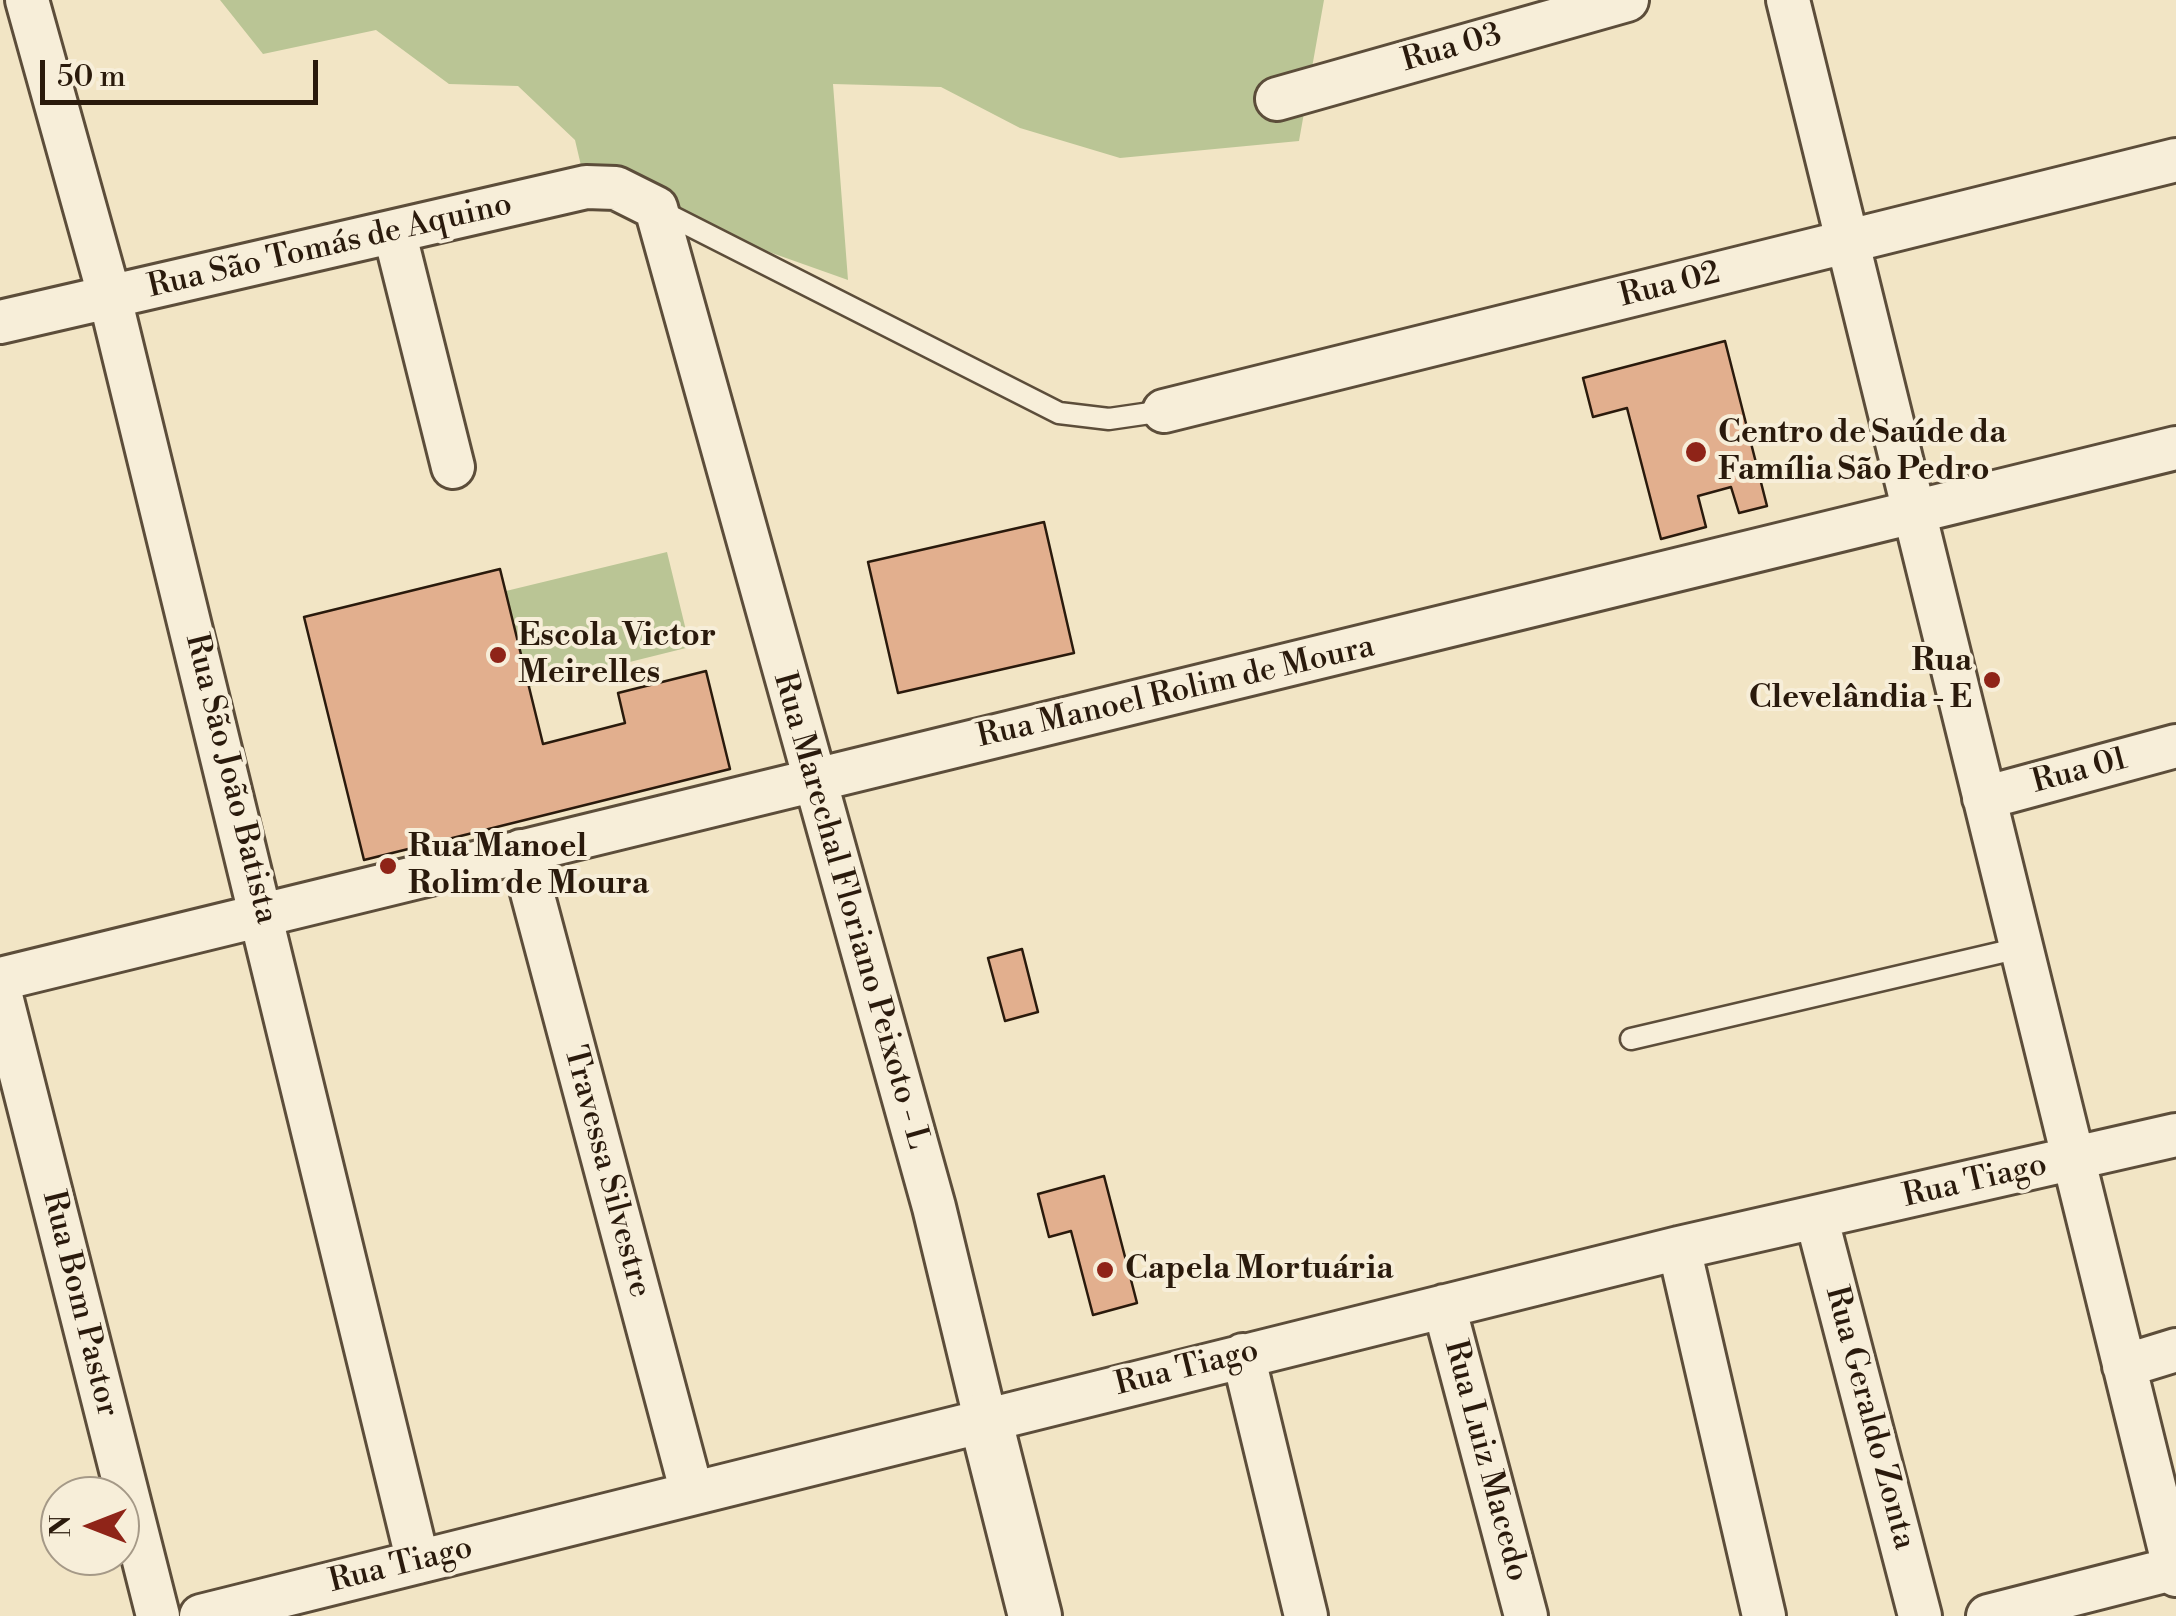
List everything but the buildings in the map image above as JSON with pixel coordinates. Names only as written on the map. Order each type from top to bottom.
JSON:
[{"type":"street","name":"Rua São João Batista","points":[[27,0],[110,298],[264,914],[418,1562]]},
{"type":"street","name":"Rua 03","points":[[1277,98],[1627,0]]},
{"type":"street","points":[[1788,0],[2176,1571],[1988,1616]]},
{"type":"street","name":"Rua 02","points":[[1164,411],[2176,160]]},
{"type":"street","name":"Rua São Tomás de Aquino","points":[[0,322],[586,187],[616,188],[656,208]]},
{"type":"street","name":"Rua Marechal Floriano Peixoto - L","points":[[656,208],[934,1206],[1035,1616]]},
{"type":"street","points":[[394,234],[454,467]]},
{"type":"street","name":"Rua Manoel Rolim de Moura","points":[[0,979],[2176,448]]},
{"type":"street","name":"Rua 01","points":[[1984,798],[2176,746]]},
{"type":"street","name":"Travessa Silvestre","points":[[521,851],[692,1493]]},
{"type":"street","name":"Rua Bom Pastor","points":[[0,992],[158,1616]]},
{"type":"street","name":"Rua Tiago","points":[[201,1616],[1678,1248],[1817,1220],[2176,1135]]},
{"type":"street","name":"Rua Geraldo Zonta","points":[[1817,1220],[1920,1616]]},
{"type":"street","points":[[1678,1248],[1764,1616]]},
{"type":"street","name":"Rua Luiz Macedo","points":[[1444,1306],[1526,1616]]},
{"type":"street","points":[[2124,1366],[2176,1350]]},
{"type":"street","points":[[1244,1355],[1306,1616]]},
{"type":"lane","points":[[656,208],[1059,413],[1108,420],[1164,411]]},
{"type":"lane","points":[[1631,1039],[2024,946]]},
{"type":"green space","points":[[220,0],[1324,0],[1299,141],[1120,158],[1020,128],[941,87],[833,84],[848,280],[586,187],[575,140],[518,86],[449,84],[376,30],[263,54]]},
{"type":"green space","points":[[667,552],[690,647],[529,687],[506,591]]},
{"type":"place","name":"Centro de Saúde da Família São Pedro","points":[[1696,452]]},
{"type":"place","name":"Escola Victor Meirelles","points":[[498,655]]},
{"type":"place","name":"Rua Clevelândia - E","points":[[1992,680]]},
{"type":"place","name":"Rua Manoel Rolim de Moura","points":[[388,866]]},
{"type":"place","name":"Capela Mortuária","points":[[1105,1270]]}]
